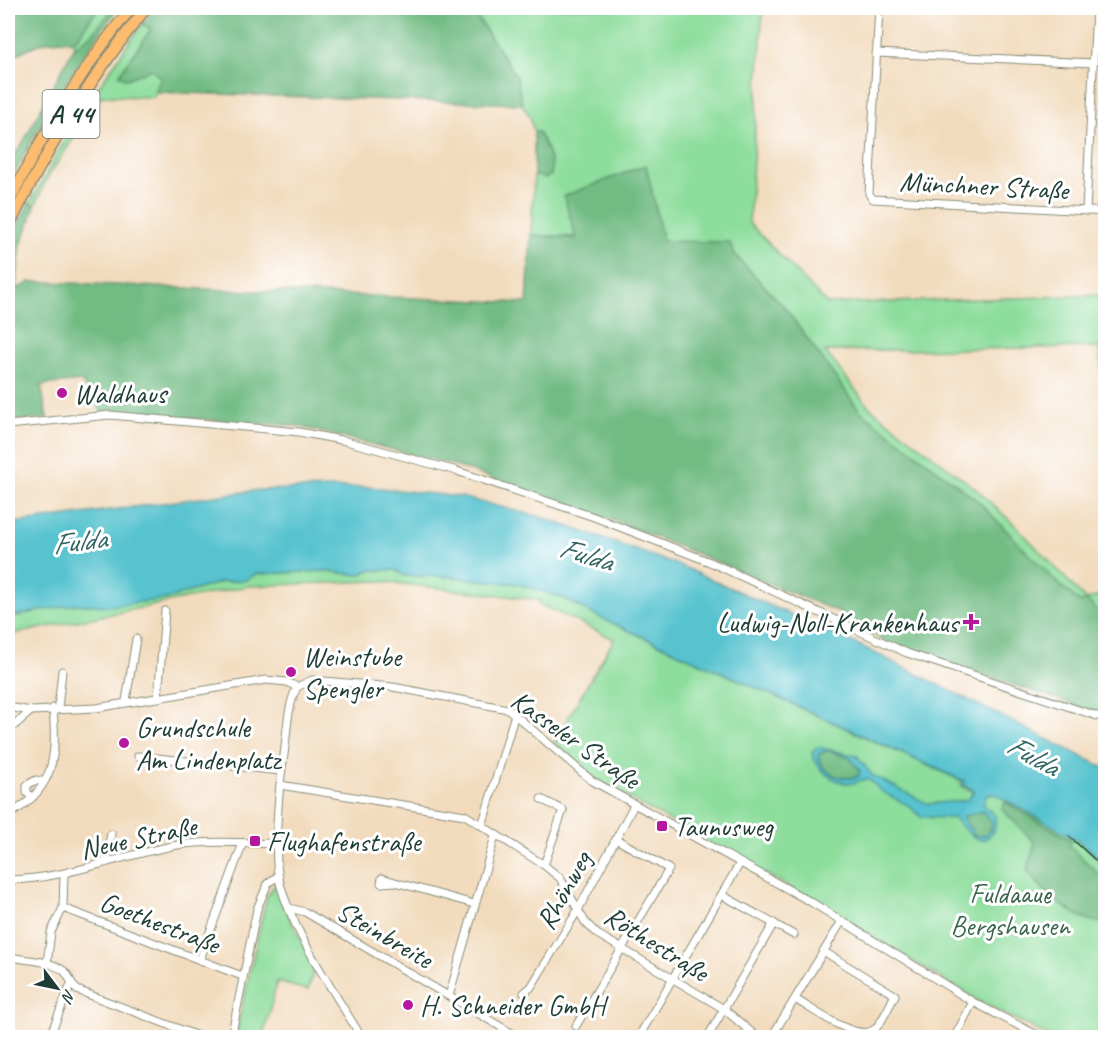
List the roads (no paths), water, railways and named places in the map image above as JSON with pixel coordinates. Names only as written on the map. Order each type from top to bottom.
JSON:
[{"type":"highway","name":"A 44","points":[[8,204],[52,123],[87,68],[131,8]]},
{"type":"highway","name":"A 44","points":[[8,228],[58,134],[94,78],[146,8]]},
{"type":"street","name":"Münchner Straße","points":[[879,8],[869,194],[873,199],[1106,212]]},
{"type":"street","points":[[1086,211],[1096,8]]},
{"type":"street","points":[[876,53],[1093,63]]},
{"type":"street","points":[[8,425],[110,415],[299,432],[346,441],[458,471],[594,517],[710,562],[886,645],[1045,701],[1106,719]]},
{"type":"street","points":[[158,698],[165,611]]},
{"type":"street","points":[[126,701],[136,639]]},
{"type":"street","points":[[8,815],[32,797],[44,782],[56,754],[56,708],[62,671]]},
{"type":"street","name":"Kasseler Straße","points":[[8,707],[31,711],[56,708],[95,708],[126,701],[158,698],[257,681],[287,682],[297,687],[312,680],[393,687],[500,707],[515,714],[584,775],[842,921],[973,1002],[1043,1038]]},
{"type":"street","points":[[297,687],[292,701],[281,771],[279,876],[289,908],[322,972],[362,1038]]},
{"type":"street","points":[[8,731],[31,711]]},
{"type":"street","points":[[482,826],[515,714]]},
{"type":"street","points":[[138,756],[281,771]]},
{"type":"street","points":[[32,797],[27,793],[27,785],[36,780],[44,782]]},
{"type":"street","name":"Röthestraße","points":[[280,785],[465,815],[544,865],[560,878],[578,910],[597,934],[724,1009],[758,1038]]},
{"type":"street","points":[[541,799],[563,810],[544,865]]},
{"type":"street","name":"Rhönweg","points":[[524,993],[531,987],[578,910],[634,805]]},
{"type":"street","points":[[105,863],[111,834]]},
{"type":"street","points":[[449,996],[495,836]]},
{"type":"street","points":[[576,1026],[669,869],[615,839]]},
{"type":"street","points":[[200,959],[243,843]]},
{"type":"street","name":"Neue Straße","points":[[8,880],[64,874],[178,845],[278,844]]},
{"type":"street","points":[[638,1038],[741,864]]},
{"type":"street","points":[[47,964],[51,932],[63,908],[64,874]]},
{"type":"street","points":[[231,1038],[242,976],[265,889],[271,879],[279,876]]},
{"type":"street","points":[[395,882],[474,904]]},
{"type":"street","points":[[722,895],[794,935]]},
{"type":"street","name":"Goethestraße","points":[[63,908],[242,976]]},
{"type":"street","name":"Steinbreite","points":[[289,908],[305,912],[520,1038]]},
{"type":"street","points":[[771,1038],[842,921]]},
{"type":"street","points":[[707,1038],[774,923]]},
{"type":"street","points":[[795,999],[850,1031],[865,1034],[874,1030],[895,997],[824,951]]},
{"type":"street","points":[[8,957],[47,964],[66,973],[71,984],[80,992],[203,1038]]},
{"type":"street","points":[[49,1038],[71,984]]},
{"type":"street","points":[[954,1038],[973,1002]]},
{"type":"water","name":"Fulda","points":[[371,487],[461,497],[541,517],[681,566],[859,645],[1105,768],[1105,862],[1078,840],[995,794],[987,795],[983,804],[995,816],[996,826],[991,835],[980,840],[969,833],[953,818],[921,817],[908,805],[882,792],[868,779],[847,783],[833,779],[814,759],[812,753],[817,747],[857,756],[872,775],[928,804],[968,800],[974,790],[963,785],[964,781],[601,618],[561,597],[518,584],[441,576],[405,576],[395,570],[368,570],[360,575],[325,571],[256,574],[246,580],[221,582],[166,599],[108,606],[76,604],[8,617],[8,524],[259,490]],"holes":[[[829,750],[850,758],[860,770],[858,777],[838,777],[827,771],[818,754]],[[983,811],[993,824],[987,835],[975,836],[962,817]]]},
{"type":"railway","points":[[1069,836],[1106,870]]},
{"type":"place","name":"Waldhaus","points":[[62,393]]},
{"type":"place","name":"Ludwig-Noll-Krankenhaus","points":[[971,622]]},
{"type":"place","name":"Weinstube Spengler","points":[[291,672]]},
{"type":"place","name":"Grundschule Am Lindenplatz","points":[[124,743]]},
{"type":"place","name":"Taunusweg","points":[[662,826]]},
{"type":"place","name":"Flughafenstraße","points":[[255,841]]},
{"type":"place","name":"H. Schneider GmbH","points":[[408,1005]]},
{"type":"park label","name":"Fuldaaue Bergshausen","points":[[1010,909]]}]
